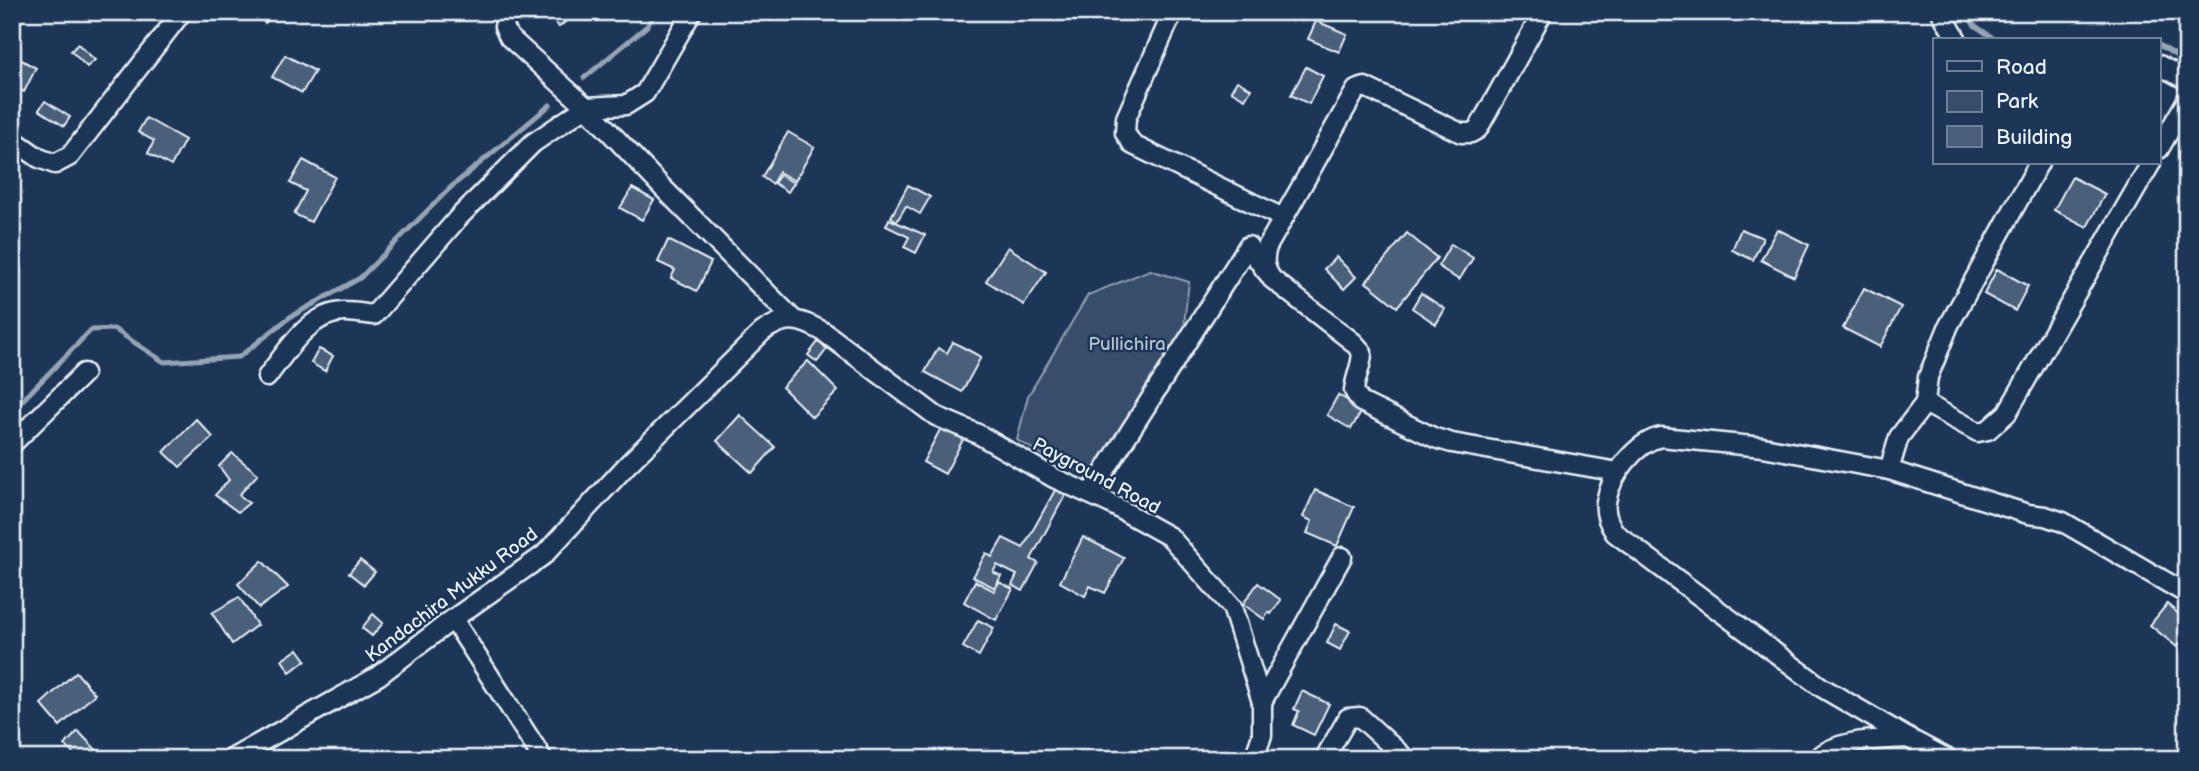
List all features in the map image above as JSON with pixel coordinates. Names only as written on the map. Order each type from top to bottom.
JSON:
[{"type":"street","points":[[12,139],[40,158],[55,164],[70,156],[182,12]]},
{"type":"street","points":[[507,12],[504,27],[509,37],[586,107],[793,319]]},
{"type":"street","points":[[267,377],[295,341],[319,318],[344,311],[374,315],[459,217],[533,143],[586,107],[626,105],[645,93],[692,12]]},
{"type":"street","points":[[1173,12],[1126,118],[1125,133],[1133,145],[1283,218]]},
{"type":"street","points":[[1266,271],[1264,260],[1267,247],[1356,90],[1365,87],[1461,133],[1471,133],[1478,129],[1544,12]]},
{"type":"street","points":[[1941,12],[1956,38]]},
{"type":"street","points":[[2160,66],[2187,80]]},
{"type":"street","points":[[2160,147],[2187,100]]},
{"type":"street","points":[[1889,470],[1899,437],[1925,403],[1928,377],[1948,325],[2038,164]]},
{"type":"street","points":[[1925,403],[1978,432],[1988,430],[2007,413],[2150,164]]},
{"type":"street","points":[[1090,494],[1248,246],[1272,279],[1362,352],[1362,364],[1353,391],[1362,402],[1435,438],[1452,443],[1618,472]]},
{"type":"street","name":"Payground Road","points":[[793,319],[824,331],[936,416],[978,434],[1054,478],[1170,537],[1232,607],[1262,702],[1262,735],[1254,759]]},
{"type":"street","name":"Kandachira Mukku Road","points":[[231,759],[378,676],[544,555],[628,464],[762,332],[774,323],[793,319]]},
{"type":"street","points":[[12,443],[84,373]]},
{"type":"street","points":[[1948,759],[1821,687],[1615,533],[1607,522],[1605,503],[1618,472],[1644,444],[1650,439],[1661,437],[1763,447],[1889,470],[2028,514],[2063,522],[2187,594]]},
{"type":"street","points":[[1262,702],[1342,557]]},
{"type":"street","points":[[453,619],[543,759]]},
{"type":"street","points":[[1324,759],[1348,718],[1360,717],[1406,759]]},
{"type":"street","points":[[1816,759],[1822,753],[1841,746],[1908,738]]},
{"type":"green space","name":"Pullichira","points":[[1150,270],[1189,282],[1183,370],[1156,395],[1092,476],[1054,461],[1017,440],[1028,396],[1088,295]]},
{"type":"building","points":[[252,12],[275,12],[265,23]]},
{"type":"building","points":[[548,12],[578,12],[559,27]]},
{"type":"building","points":[[1316,21],[1347,34],[1339,52],[1308,39]]},
{"type":"building","points":[[78,44],[95,60],[87,67],[71,51]]},
{"type":"building","points":[[285,55],[315,71],[302,93],[272,77]]},
{"type":"building","points":[[14,56],[36,68],[24,92],[12,86]]},
{"type":"building","points":[[1306,67],[1323,76],[1309,104],[1291,95]]},
{"type":"building","points":[[1237,81],[1251,89],[1245,99],[1231,91]]},
{"type":"building","points":[[45,101],[70,117],[64,126],[39,110]]},
{"type":"building","points":[[146,118],[185,140],[171,166],[148,153],[154,141],[138,132]]},
{"type":"building","points":[[788,132],[814,147],[795,181],[779,172],[772,184],[762,177]]},
{"type":"building","points":[[303,160],[335,177],[311,222],[294,214],[306,191],[290,183]]},
{"type":"building","points":[[780,175],[794,183],[788,192],[774,183]]},
{"type":"building","points":[[2072,177],[2105,194],[2087,227],[2054,210]]},
{"type":"building","points":[[908,185],[930,197],[920,214],[906,206],[897,221],[891,217]]},
{"type":"building","points":[[632,188],[654,200],[642,220],[620,208]]},
{"type":"building","points":[[889,219],[925,235],[916,253],[904,247],[909,237],[886,226]]},
{"type":"building","points":[[1741,229],[1763,238],[1753,260],[1732,250]]},
{"type":"building","points":[[1777,229],[1809,245],[1794,277],[1761,260]]},
{"type":"building","points":[[1407,233],[1437,258],[1397,307],[1366,282]]},
{"type":"building","points":[[668,240],[711,262],[697,291],[671,278],[675,270],[658,262]]},
{"type":"building","points":[[1451,244],[1473,258],[1459,280],[1438,266]]},
{"type":"building","points":[[1008,247],[1046,272],[1024,305],[986,281]]},
{"type":"building","points":[[1336,257],[1356,277],[1344,289],[1324,269]]},
{"type":"building","points":[[1997,269],[2028,286],[2015,311],[1984,294]]},
{"type":"building","points":[[1864,288],[1901,307],[1880,347],[1843,328]]},
{"type":"building","points":[[1421,293],[1445,309],[1436,324],[1412,308]]},
{"type":"building","points":[[818,342],[827,349],[817,362],[808,355]]},
{"type":"building","points":[[953,342],[981,357],[962,392],[925,372],[938,348],[947,353]]},
{"type":"building","points":[[319,349],[333,356],[325,371],[311,363]]},
{"type":"building","points":[[808,361],[838,391],[812,417],[782,387]]},
{"type":"building","points":[[1338,395],[1363,409],[1351,429],[1327,415]]},
{"type":"building","points":[[740,415],[775,447],[752,473],[717,441]]},
{"type":"building","points":[[196,419],[213,437],[180,467],[164,452]]},
{"type":"building","points":[[945,420],[967,432],[945,474],[923,462]]},
{"type":"building","points":[[232,453],[258,474],[239,495],[249,503],[238,512],[215,495],[229,480],[219,466]]},
{"type":"building","points":[[1059,483],[1069,488],[1031,559],[1038,563],[1023,591],[1012,585],[1017,575],[997,565],[993,572],[1001,576],[995,588],[973,577],[986,553],[992,557],[1003,538],[1023,548]]},
{"type":"building","points":[[1315,490],[1354,507],[1337,546],[1307,533],[1312,521],[1303,517]]},
{"type":"building","points":[[1083,537],[1124,558],[1105,593],[1090,586],[1085,596],[1060,582]]},
{"type":"building","points":[[360,560],[375,572],[364,585],[349,573]]},
{"type":"building","points":[[262,561],[288,587],[259,608],[238,584]]},
{"type":"building","points":[[975,581],[994,591],[999,582],[1013,589],[996,620],[964,602]]},
{"type":"building","points":[[1258,583],[1281,600],[1264,619],[1243,604]]},
{"type":"building","points":[[239,597],[257,625],[232,644],[212,613]]},
{"type":"building","points":[[2167,604],[2187,621],[2187,635],[2177,647],[2150,625]]},
{"type":"building","points":[[373,614],[383,623],[372,636],[362,628]]},
{"type":"building","points":[[978,620],[994,628],[979,656],[963,647]]},
{"type":"building","points":[[1336,624],[1350,631],[1340,650],[1327,643]]},
{"type":"building","points":[[298,649],[306,660],[290,672],[282,660]]},
{"type":"building","points":[[76,672],[95,694],[60,726],[41,704]]},
{"type":"building","points":[[1302,691],[1329,704],[1314,735],[1293,725],[1299,711],[1294,709]]},
{"type":"building","points":[[78,731],[105,759],[78,759],[65,745]]},
{"type":"waterway","points":[[584,78],[647,26],[656,12]]},
{"type":"waterway","points":[[1966,12],[1974,25],[1993,38]]},
{"type":"waterway","points":[[2160,46],[2187,62]]},
{"type":"waterway","points":[[12,411],[91,330],[114,329],[164,362],[239,357],[290,317],[360,278],[450,188],[550,105]]}]
